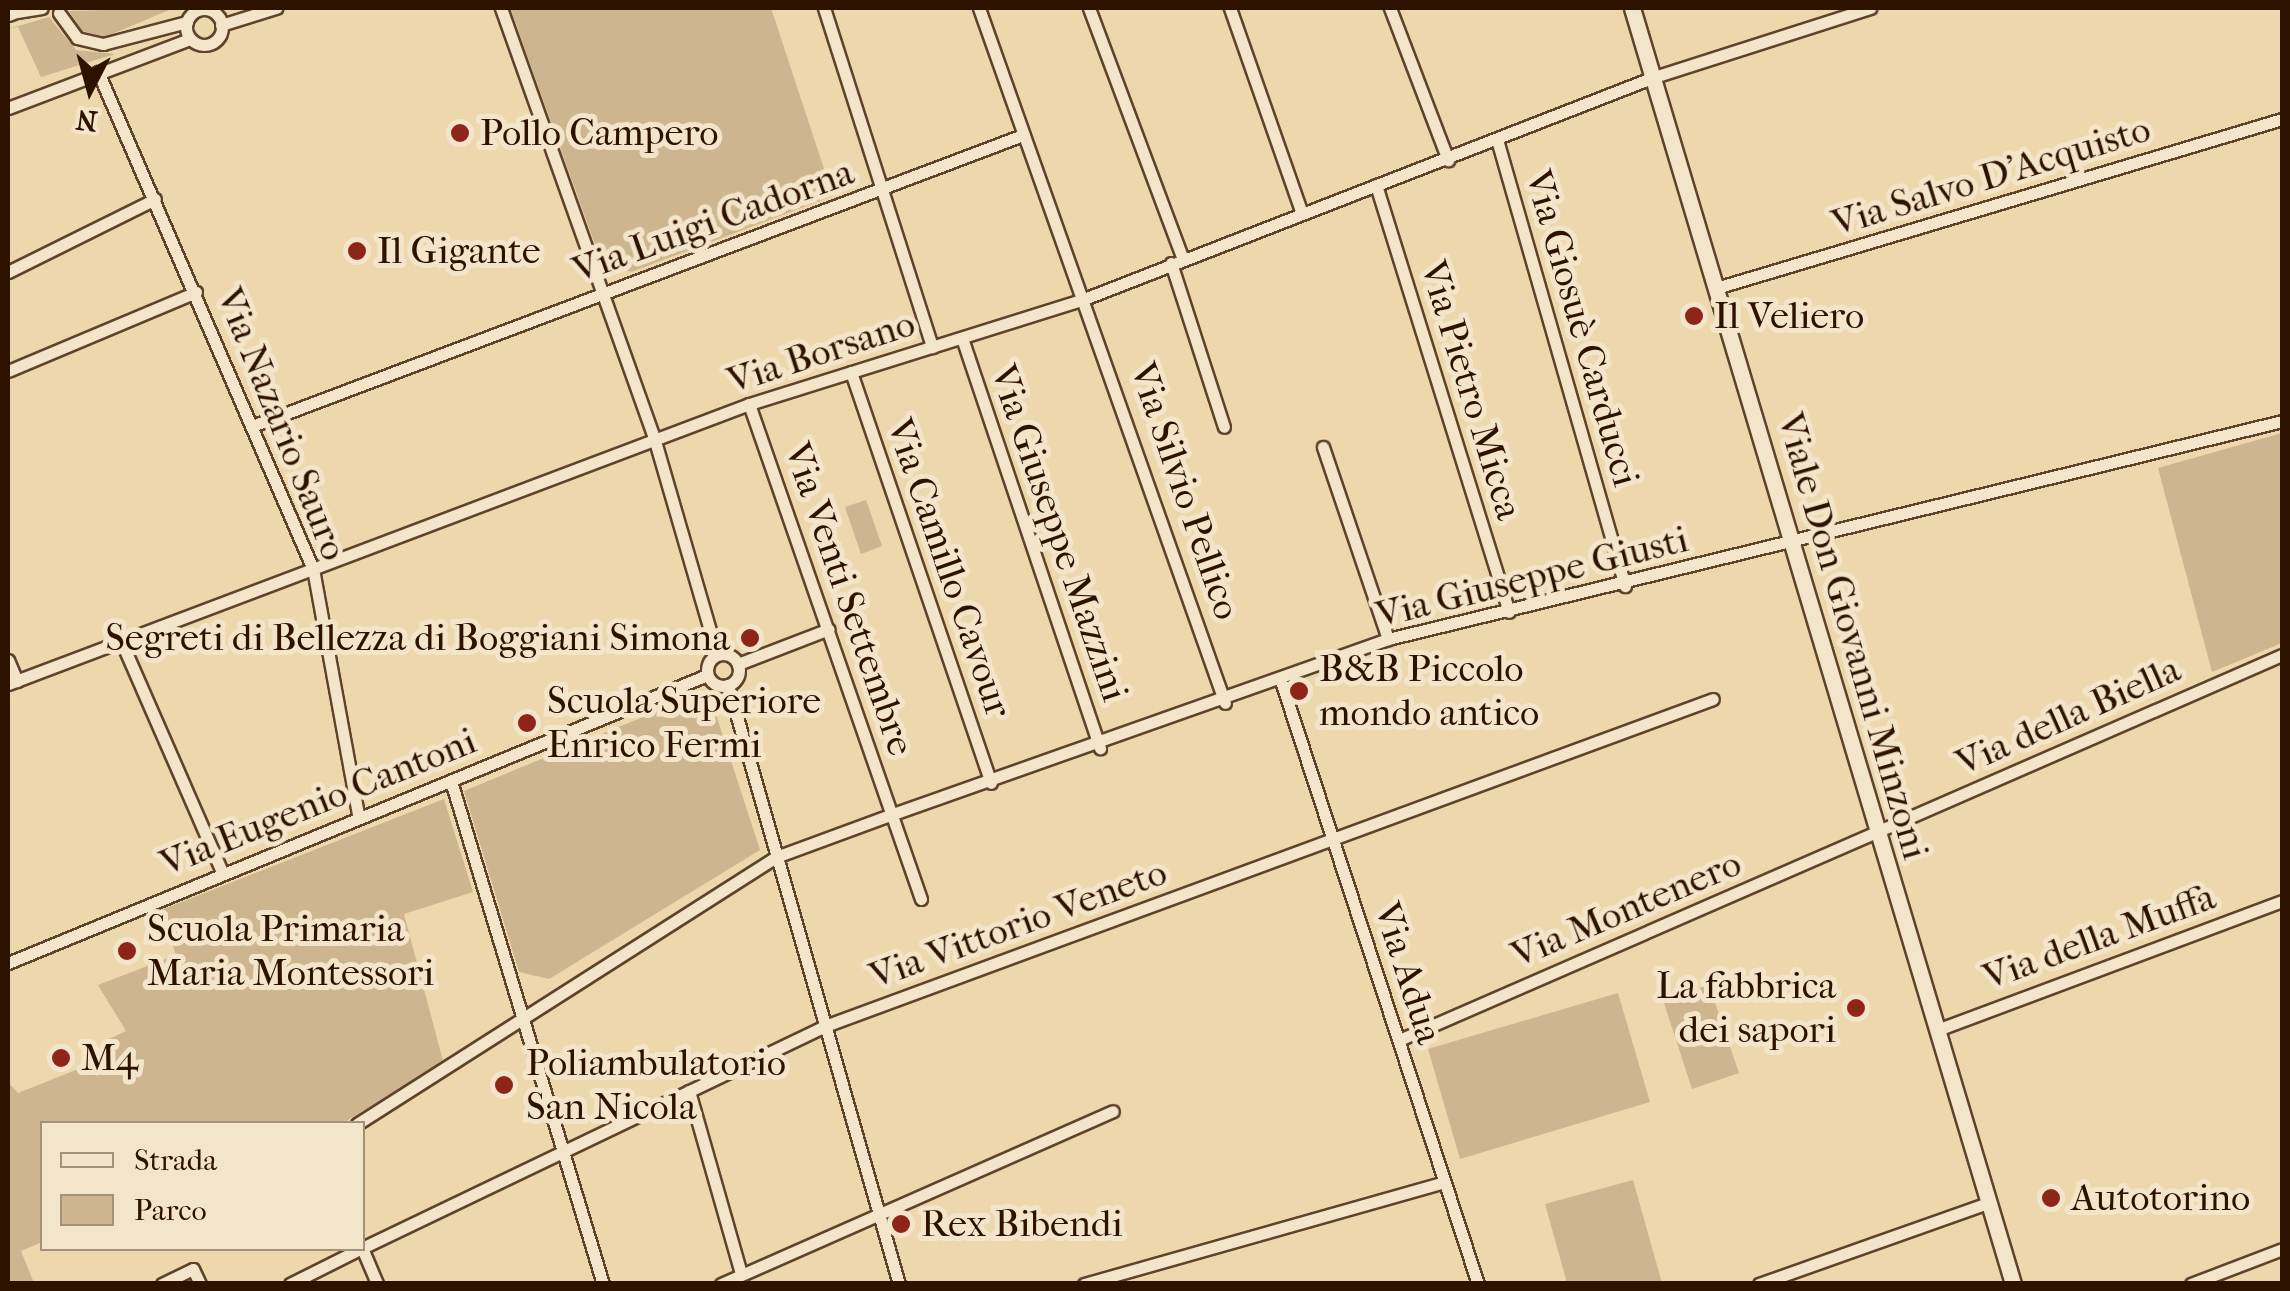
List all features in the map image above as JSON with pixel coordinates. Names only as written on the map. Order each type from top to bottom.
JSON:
[{"type":"street","points":[[8,13],[21,8]]},
{"type":"street","points":[[8,13],[42,8]]},
{"type":"street","points":[[8,108],[190,38],[209,44],[222,26],[276,8]]},
{"type":"street","points":[[501,8],[655,441],[717,654],[707,676],[728,685]]},
{"type":"street","points":[[824,8],[932,348]]},
{"type":"street","name":"Via Silvio Pellico","points":[[979,8],[1226,703]]},
{"type":"street","points":[[1089,8],[1177,261],[1224,427]]},
{"type":"street","points":[[1230,8],[1301,211]]},
{"type":"street","points":[[1390,8],[1448,160]]},
{"type":"street","name":"Viale Don Giovanni Minzoni","points":[[1632,8],[2013,1284]]},
{"type":"street","name":"Via Borsano","points":[[12,682],[749,404],[1084,299],[1301,211],[1498,143],[1654,78],[1870,8]]},
{"type":"street","points":[[59,14],[77,38],[102,44],[193,12],[222,26]]},
{"type":"street","points":[[190,38],[193,12]]},
{"type":"street","name":"Via Nazario Sauro","points":[[98,72],[255,425],[313,569],[358,815]]},
{"type":"street","name":"Via Salvo D'Acquisto","points":[[1716,288],[2282,119]]},
{"type":"street","name":"Via Luigi Cadorna","points":[[255,425],[1024,135]]},
{"type":"street","name":"Via Giosuè Carducci","points":[[1498,143],[1625,586]]},
{"type":"street","name":"Via Pietro Micca","points":[[1376,185],[1509,612]]},
{"type":"street","points":[[8,272],[155,199]]},
{"type":"street","points":[[8,371],[196,292]]},
{"type":"street","name":"Via Giuseppe Mazzini","points":[[962,338],[1100,748]]},
{"type":"street","name":"Via Camillo Cavour","points":[[851,372],[991,783]]},
{"type":"street","name":"Via Venti Settembre","points":[[749,404],[892,814]]},
{"type":"street","name":"Via Giuseppe Giusti","points":[[362,1121],[776,857],[892,814],[1100,748],[1388,639],[1625,586],[2282,421]]},
{"type":"street","points":[[1323,447],[1388,639]]},
{"type":"street","points":[[829,629],[738,664],[728,685],[899,1284]]},
{"type":"street","points":[[122,643],[221,870]]},
{"type":"street","points":[[717,654],[738,664]]},
{"type":"street","name":"Via della Biella","points":[[1877,832],[2282,655]]},
{"type":"street","points":[[8,660],[12,682]]},
{"type":"street","name":"Via Eugenio Cantoni","points":[[8,963],[221,870],[451,782],[707,676]]},
{"type":"street","name":"Via Adua","points":[[1280,681],[1478,1284]]},
{"type":"street","name":"Via Vittorio Veneto","points":[[365,1247],[825,1026],[1713,699]]},
{"type":"street","points":[[451,782],[518,1018],[603,1284]]},
{"type":"street","points":[[892,814],[921,900]]},
{"type":"street","name":"Via Montenero","points":[[1400,1040],[1877,832]]},
{"type":"street","name":"Via della Muffa","points":[[1937,1030],[2282,901]]},
{"type":"street","points":[[689,1091],[741,1274]]},
{"type":"street","points":[[720,1284],[1113,1111]]},
{"type":"street","points":[[1084,1284],[1444,1182]]},
{"type":"street","points":[[1758,1284],[1988,1203]]},
{"type":"street","points":[[2191,1284],[2282,1249]]},
{"type":"street","name":"Via Vittorio Veneto","points":[[290,1284],[356,1251]]},
{"type":"street","points":[[363,1251],[378,1284]]},
{"type":"street","points":[[162,1284],[193,1269],[200,1284]]},
{"type":"green space","points":[[174,8],[105,37],[82,31],[69,11]]},
{"type":"green space","points":[[510,8],[771,8],[833,196],[631,272],[601,261]]},
{"type":"green space","points":[[49,17],[76,50],[115,54],[41,77],[18,27],[8,29]]},
{"type":"green space","points":[[2282,433],[2282,643],[2212,672],[2158,468]]},
{"type":"green space","points":[[866,500],[882,546],[861,554],[845,507]]},
{"type":"green space","points":[[708,690],[760,850],[549,979],[519,972],[464,791]]},
{"type":"green space","points":[[444,799],[473,892],[404,914],[443,1061],[346,1121],[40,1121],[40,1243],[21,1251],[34,1283],[8,1283],[8,1082],[18,1093],[114,1055],[109,1039],[126,1031],[98,985],[176,955],[161,910]]},
{"type":"green space","points":[[1709,985],[1739,1073],[1692,1089],[1663,1000]]},
{"type":"green space","points":[[1618,993],[1650,1102],[1460,1159],[1428,1049]]},
{"type":"green space","points":[[1633,1180],[1662,1283],[1567,1283],[1545,1204]]},
{"type":"place","name":"Pollo Campero","points":[[460,133]]},
{"type":"place","name":"Il Gigante","points":[[357,251]]},
{"type":"place","name":"Il Veliero","points":[[1694,316]]},
{"type":"place","name":"Segreti di Bellezza di Boggiani Simona","points":[[750,638]]},
{"type":"place","name":"B&B Piccolo mondo antico","points":[[1299,691]]},
{"type":"place","name":"Scuola Superiore Enrico Fermi","points":[[527,723]]},
{"type":"place","name":"Scuola Primaria Maria Montessori","points":[[127,951]]},
{"type":"place","name":"La fabbrica dei sapori","points":[[1856,1008]]},
{"type":"place","name":"M4","points":[[61,1058]]},
{"type":"place","name":"Poliambulatorio San Nicola","points":[[504,1085]]},
{"type":"place","name":"Autotorino","points":[[2051,1198]]},
{"type":"place","name":"Rex Bibendi","points":[[901,1224]]}]
